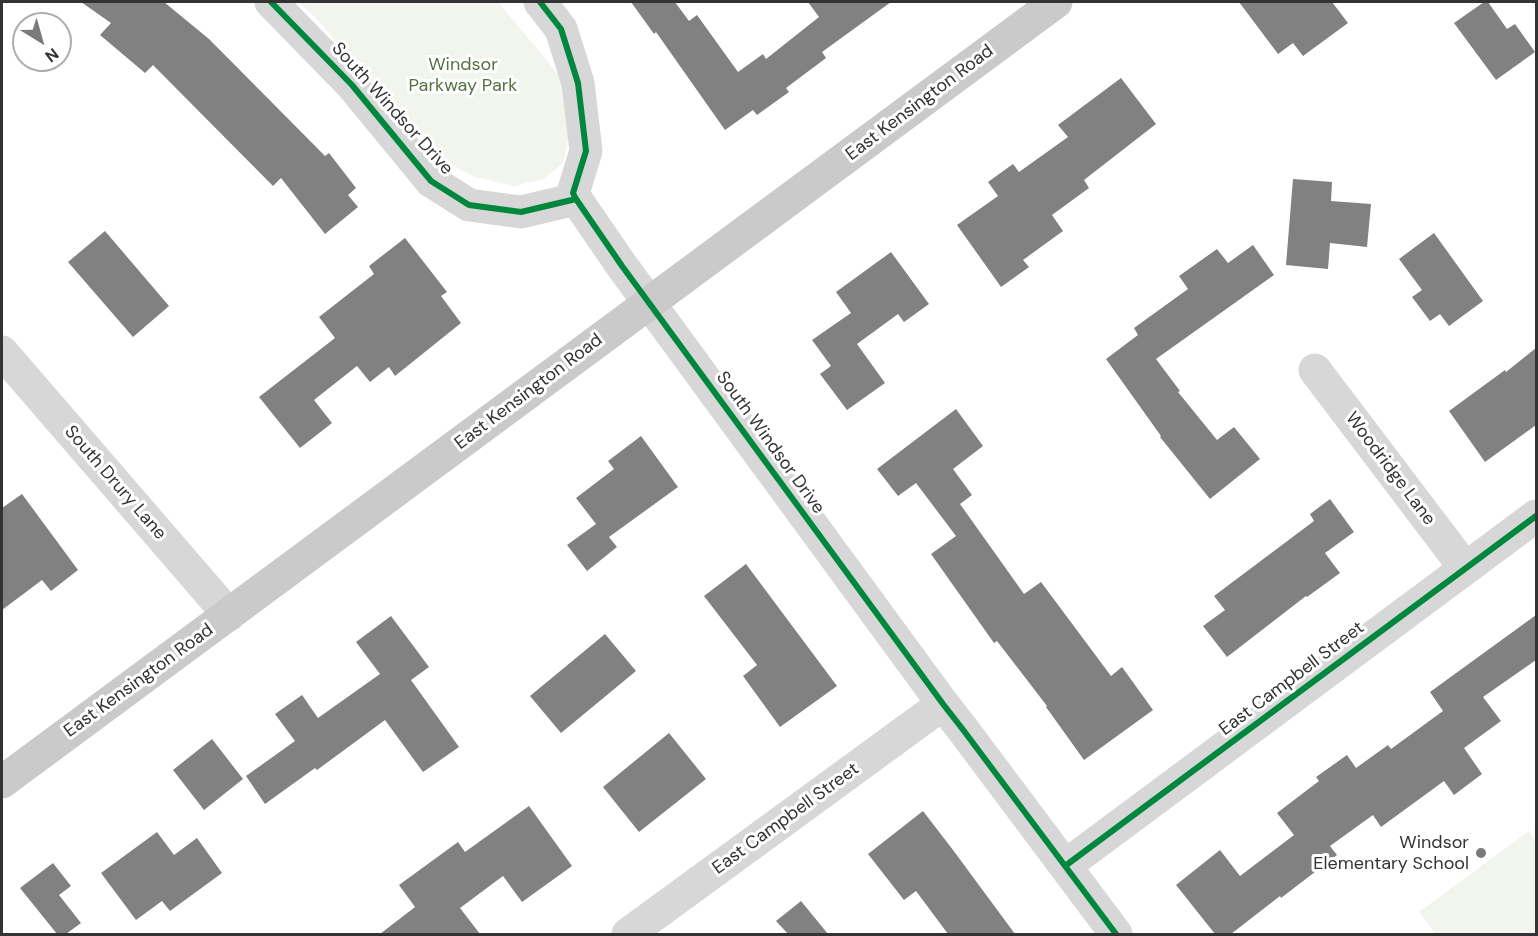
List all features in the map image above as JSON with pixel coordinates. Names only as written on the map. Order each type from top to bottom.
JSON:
[{"type":"main road","name":"East Kensington Road","points":[[2,782],[1056,2]]},
{"type":"street","name":"South Windsor Drive","points":[[271,2],[352,86],[431,181],[469,205],[521,212],[576,198],[943,704],[1116,934]]},
{"type":"street","points":[[540,2],[561,29],[578,84],[586,151],[573,193],[576,198]]},
{"type":"street","name":"South Drury Lane","points":[[2,352],[229,615]]},
{"type":"street","name":"Woodridge Lane","points":[[1315,370],[1465,568]]},
{"type":"street","name":"East Campbell Street","points":[[1065,866],[1536,516]]},
{"type":"street","name":"East Campbell Street","points":[[628,934],[943,704]]},
{"type":"green space","name":"Windsor Parkway Park","points":[[298,2],[498,2],[570,88],[570,127],[564,162],[544,179],[514,186],[475,177],[445,162],[408,124],[315,17]]},
{"type":"green space","points":[[1529,831],[1536,842],[1536,933],[1436,934],[1419,912]]},
{"type":"building","points":[[81,2],[164,2],[209,39],[325,156],[329,153],[356,188],[348,195],[358,207],[325,234],[281,178],[273,186],[153,65],[145,73],[100,35],[111,23]]},
{"type":"building","points":[[631,2],[675,2],[689,21],[697,15],[738,72],[763,54],[766,59],[819,17],[808,2],[891,2],[822,52],[826,58],[786,88],[789,92],[757,115],[753,110],[725,130],[656,32],[654,34]]},
{"type":"building","points":[[1239,2],[1332,2],[1348,23],[1303,56],[1293,43],[1278,54]]},
{"type":"building","points":[[1484,2],[1488,2],[1507,29],[1515,24],[1535,52],[1496,80],[1454,23]]},
{"type":"building","points":[[1121,78],[1156,124],[1084,180],[1089,188],[1052,215],[1063,231],[1023,260],[1029,267],[1001,287],[957,225],[998,196],[988,182],[1013,164],[1019,172],[1068,137],[1058,125]]},
{"type":"building","points":[[1293,179],[1332,182],[1331,201],[1371,204],[1367,247],[1330,243],[1328,269],[1286,265]]},
{"type":"building","points":[[105,231],[169,306],[133,337],[68,262]]},
{"type":"building","points":[[1434,233],[1483,301],[1449,326],[1440,314],[1430,321],[1412,297],[1422,290],[1399,259]]},
{"type":"building","points":[[405,238],[447,292],[441,296],[461,323],[395,376],[389,367],[370,382],[357,366],[314,400],[332,423],[300,448],[259,397],[335,338],[319,317],[374,274],[369,266]]},
{"type":"building","points":[[1253,245],[1274,275],[1156,359],[1180,391],[1178,392],[1217,440],[1234,427],[1260,459],[1210,499],[1160,437],[1106,359],[1138,335],[1134,328],[1188,289],[1179,276],[1217,249],[1228,263]]},
{"type":"building","points":[[891,252],[929,304],[904,322],[898,314],[857,344],[885,383],[847,410],[820,374],[831,366],[812,340],[851,313],[836,292]]},
{"type":"building","points":[[1536,348],[1536,425],[1485,462],[1449,411],[1505,370],[1506,372]]},
{"type":"building","points":[[956,409],[983,446],[953,469],[972,495],[960,504],[1024,594],[1041,582],[1111,676],[1122,667],[1153,710],[1084,760],[1047,706],[997,641],[994,643],[931,554],[956,536],[916,483],[898,496],[877,469]]},
{"type":"building","points":[[641,436],[678,487],[609,537],[617,547],[587,571],[567,545],[596,524],[576,498],[614,469],[608,461]]},
{"type":"building","points":[[22,494],[78,570],[51,591],[42,580],[2,610],[2,508]]},
{"type":"building","points":[[1330,499],[1354,532],[1325,553],[1340,573],[1306,596],[1227,657],[1203,626],[1225,610],[1214,596],[1314,521],[1310,514]]},
{"type":"building","points":[[746,564],[837,686],[780,727],[743,676],[757,665],[704,596]]},
{"type":"building","points":[[1536,615],[1536,660],[1483,697],[1501,721],[1464,748],[1482,774],[1454,795],[1444,781],[1381,827],[1373,815],[1330,846],[1337,855],[1281,898],[1280,896],[1231,934],[1215,934],[1176,885],[1220,850],[1240,876],[1294,835],[1277,813],[1319,781],[1316,777],[1347,755],[1356,768],[1388,745],[1391,749],[1443,711],[1430,692]]},
{"type":"building","points":[[391,616],[429,667],[411,680],[459,747],[423,772],[385,720],[317,770],[315,768],[265,804],[246,776],[295,741],[275,714],[302,695],[318,718],[380,674],[356,642]]},
{"type":"building","points":[[605,634],[636,671],[561,733],[530,696]]},
{"type":"building","points":[[669,733],[706,779],[639,832],[603,787]]},
{"type":"building","points":[[212,739],[243,779],[204,810],[173,770]]},
{"type":"building","points":[[529,806],[572,866],[522,902],[503,876],[460,908],[480,934],[380,934],[415,907],[399,885],[458,842],[465,852]]},
{"type":"building","points":[[923,811],[1015,934],[948,934],[916,891],[904,900],[868,854]]},
{"type":"building","points":[[157,832],[174,855],[197,838],[222,873],[170,911],[162,901],[136,920],[101,873]]},
{"type":"building","points":[[53,863],[71,886],[59,895],[81,923],[66,934],[57,934],[20,888]]},
{"type":"building","points":[[801,901],[828,934],[788,934],[776,921]]},
{"type":"cycle path","points":[[271,2],[352,85],[431,181],[469,205],[521,212],[576,199]]},
{"type":"cycle path","points":[[540,2],[561,29],[578,83],[586,151],[573,193],[576,199],[622,266],[943,704],[1116,934]]},
{"type":"cycle path","points":[[1065,866],[1536,516]]},
{"type":"place","name":"Windsor Elementary School","points":[[1481,853]]}]
